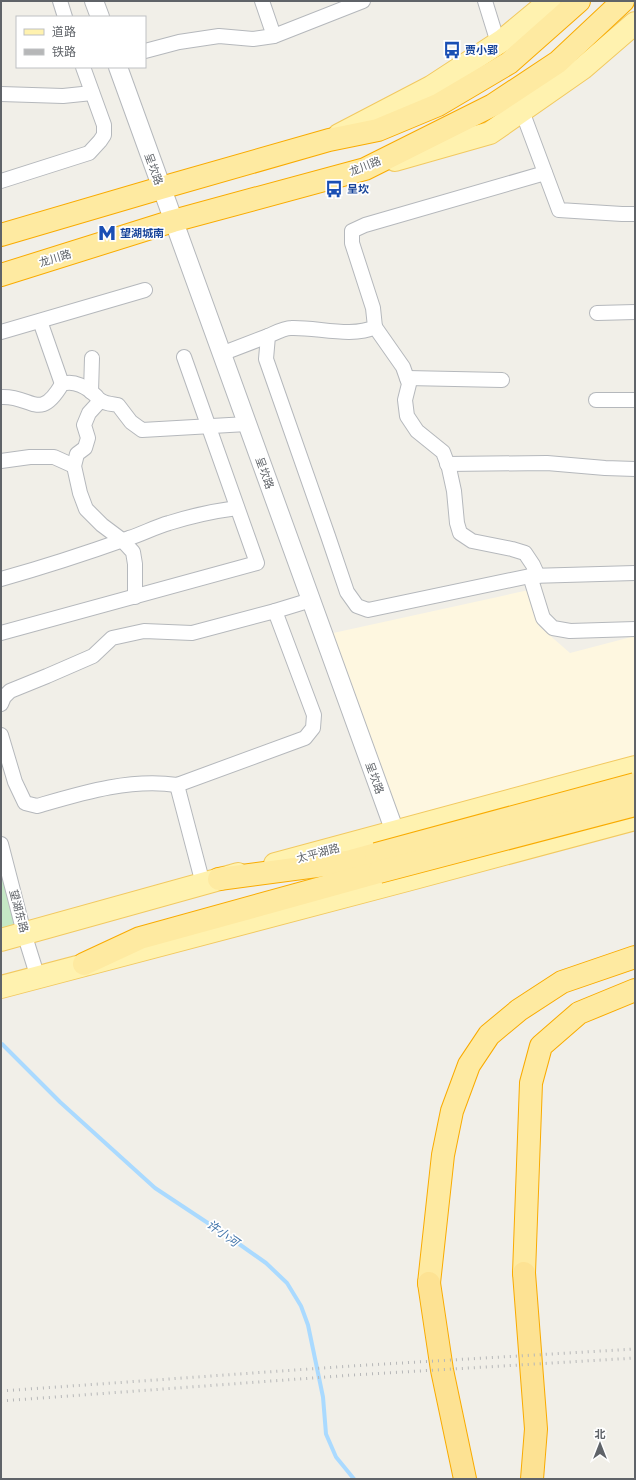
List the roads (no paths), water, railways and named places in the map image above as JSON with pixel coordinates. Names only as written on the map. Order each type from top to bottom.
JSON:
[{"type":"highway","points":[[1,235],[329,140],[378,130],[438,105],[509,63],[579,1]]},
{"type":"highway","name":"龙川路","points":[[1,275],[173,221],[365,169],[493,105],[558,62],[623,1]]},
{"type":"highway","points":[[84,964],[140,938],[377,863],[635,784]]},
{"type":"highway","points":[[211,881],[347,862],[377,863],[635,805]]},
{"type":"highway","points":[[465,1479],[442,1370],[429,1283],[445,1148],[452,1111],[469,1065],[490,1035],[519,1010],[562,982],[635,957]]},
{"type":"highway","points":[[606,967],[635,962]]},
{"type":"highway","points":[[532,1479],[536,1430],[524,1273],[531,1082],[541,1046],[579,1012],[635,990]]},
{"type":"highway","points":[[517,1479],[536,1430]]},
{"type":"main road","points":[[329,140],[431,87],[498,43],[550,1]]},
{"type":"main road","points":[[365,169],[490,133],[583,68],[635,23]]},
{"type":"main road","name":"太平湖路","points":[[1,940],[211,881],[635,767]]},
{"type":"main road","points":[[1,987],[635,819]]},
{"type":"street","points":[[60,1],[65,16]]},
{"type":"street","points":[[94,1],[100,16]]},
{"type":"street","points":[[262,1],[274,36]]},
{"type":"street","points":[[146,51],[179,42],[219,36],[254,39],[274,36],[363,1]]},
{"type":"street","points":[[485,1],[498,43]]},
{"type":"street","points":[[1,181],[89,153],[100,141],[104,134],[104,125],[83,68]]},
{"type":"street","name":"呈坎路","points":[[118,68],[395,832],[407,880]]},
{"type":"street","points":[[1,94],[63,96],[92,93]]},
{"type":"street","points":[[522,111],[559,210],[635,214]]},
{"type":"street","points":[[545,173],[365,225],[352,231],[352,243],[373,308],[375,327],[403,367],[409,384],[405,400],[407,416],[417,431],[443,452],[454,492],[456,523],[460,533],[472,541],[525,553],[533,565],[543,618],[553,628],[570,631],[635,629]]},
{"type":"street","points":[[1,332],[145,290]]},
{"type":"street","points":[[597,313],[635,312]]},
{"type":"street","points":[[40,320],[62,384]]},
{"type":"street","points":[[221,354],[290,328],[340,331],[368,330],[375,327]]},
{"type":"street","points":[[268,336],[266,359],[347,592],[357,606],[368,610],[534,576],[635,573]]},
{"type":"street","points":[[1,634],[258,563],[184,357]]},
{"type":"street","points":[[92,358],[96,396],[84,425],[88,438],[85,448],[77,454],[74,466],[80,493],[86,509],[102,525],[122,540],[133,552],[135,564],[135,597]]},
{"type":"street","points":[[407,378],[502,380]]},
{"type":"street","points":[[1,397],[12,396],[34,405],[43,405],[53,398],[62,384],[68,382],[74,383],[96,396],[118,405],[130,422],[142,430],[247,424]]},
{"type":"street","points":[[596,400],[635,400]]},
{"type":"street","points":[[1,461],[30,457],[54,457],[74,466]]},
{"type":"street","points":[[447,464],[547,464],[635,469]]},
{"type":"street","points":[[1,579],[47,566],[168,523],[237,508]]},
{"type":"street","points":[[1,704],[4,697],[10,691],[93,656],[112,638],[144,631],[192,633],[311,600]]},
{"type":"street","points":[[1,735],[15,782],[25,803],[37,806],[114,787],[141,783],[177,785],[306,738],[313,728],[314,715],[275,611]]},
{"type":"street","points":[[177,785],[211,881]]},
{"type":"street","name":"望湖东路","points":[[1,844],[24,933],[38,978]]},
{"type":"waterway","name":"许小河","points":[[2,1044],[60,1102],[155,1188],[266,1263],[287,1283],[301,1306],[308,1325],[323,1397],[326,1434],[336,1457],[354,1479]]},
{"type":"railway","points":[[1,1391],[351,1366],[635,1349]]},
{"type":"railway","points":[[1,1401],[353,1375],[635,1358]]},
{"type":"place","name":"贾小郢","points":[[452,50]]},
{"type":"place","name":"呈坎","points":[[334,189]]},
{"type":"place","name":"望湖城南","points":[[107,233]]}]
